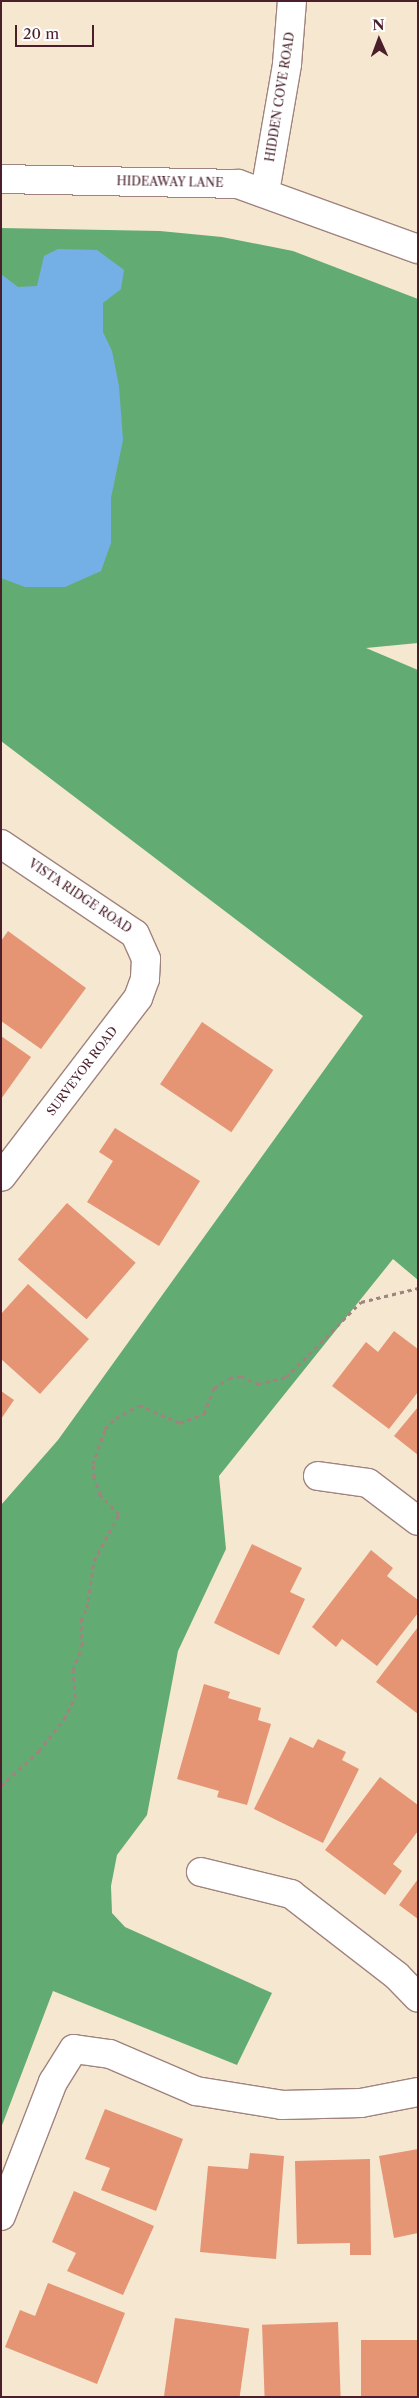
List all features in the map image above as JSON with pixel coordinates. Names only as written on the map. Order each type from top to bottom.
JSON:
[{"type":"street","name":"HIDDEN COVE ROAD","points":[[265,192],[287,64],[292,1]]},
{"type":"street","name":"HIDEAWAY LANE","points":[[1,179],[238,184],[265,192],[418,249]]},
{"type":"street","name":"VISTA RIDGE ROAD","points":[[1,844],[135,934],[146,959]]},
{"type":"street","name":"SURVEYOR ROAD","points":[[1,1177],[138,998],[145,979],[146,959]]},
{"type":"street","points":[[318,1476],[368,1484],[418,1521]]},
{"type":"street","points":[[202,1872],[291,1894],[397,1976],[418,1998]]},
{"type":"street","points":[[1,2216],[53,2082],[74,2048],[110,2054],[196,2091],[282,2105],[361,2103],[418,2092]]},
{"type":"path","points":[[1,1786],[40,1752],[64,1719],[75,1697],[73,1670],[82,1646],[81,1621],[87,1608],[94,1561],[119,1514],[100,1496],[94,1477],[93,1464],[105,1429],[116,1418],[139,1405],[180,1423],[204,1414],[214,1388],[229,1378],[241,1376],[258,1384],[286,1378],[361,1302],[418,1288]]},
{"type":"green space","points":[[1,228],[160,231],[222,237],[293,251],[418,299],[418,643],[366,648],[418,670],[418,1280],[393,1259],[219,1476],[226,1549],[178,1651],[147,1815],[117,1855],[111,1886],[112,1913],[125,1927],[272,1993],[237,2065],[53,1991],[1,2128],[1,1505],[58,1440],[363,1016],[1,741]]},
{"type":"water","points":[[58,249],[97,250],[124,270],[121,289],[103,303],[103,332],[112,351],[119,386],[123,440],[111,498],[111,543],[101,571],[65,587],[25,587],[1,578],[1,274],[18,287],[37,286],[44,256]]},
{"type":"building","points":[[8,931],[86,988],[41,1049],[1,1021],[1,941]]},
{"type":"building","points":[[202,1022],[273,1070],[231,1132],[160,1084]]},
{"type":"building","points":[[1,1036],[31,1057],[1,1099]]},
{"type":"building","points":[[115,1128],[200,1181],[159,1246],[87,1202],[113,1161],[99,1152]]},
{"type":"building","points":[[67,1203],[136,1263],[86,1319],[18,1260]]},
{"type":"building","points":[[28,1284],[89,1339],[40,1394],[1,1359],[1,1314]]},
{"type":"building","points":[[394,1331],[418,1349],[418,1392],[389,1429],[332,1386],[366,1342],[378,1352]]},
{"type":"building","points":[[1,1391],[14,1400],[1,1419]]},
{"type":"building","points":[[418,1407],[418,1455],[394,1436]]},
{"type":"building","points":[[252,1544],[302,1568],[290,1592],[305,1599],[279,1655],[214,1623]]},
{"type":"building","points":[[371,1550],[393,1568],[387,1576],[418,1600],[418,1613],[377,1666],[342,1639],[336,1647],[312,1627]]},
{"type":"building","points":[[418,1627],[418,1714],[376,1682]]},
{"type":"building","points":[[204,1684],[230,1692],[228,1698],[261,1708],[258,1720],[271,1724],[247,1805],[217,1797],[219,1791],[177,1779]]},
{"type":"building","points":[[290,1737],[313,1748],[318,1739],[346,1752],[342,1760],[359,1769],[323,1843],[254,1809]]},
{"type":"building","points":[[380,1777],[418,1805],[418,1831],[393,1864],[402,1871],[385,1895],[325,1850]]},
{"type":"building","points":[[418,1879],[418,1919],[399,1905]]},
{"type":"building","points":[[105,2109],[183,2139],[156,2211],[101,2190],[110,2168],[85,2159]]},
{"type":"building","points":[[418,2149],[418,2233],[394,2238],[379,2156]]},
{"type":"building","points":[[250,2153],[284,2156],[276,2259],[200,2252],[208,2166],[248,2169]]},
{"type":"building","points":[[370,2159],[371,2255],[350,2255],[350,2243],[297,2244],[295,2161]]},
{"type":"building","points":[[74,2191],[154,2226],[123,2295],[67,2271],[76,2253],[52,2242]]},
{"type":"building","points":[[48,2283],[125,2313],[97,2384],[5,2347],[20,2310],[35,2316]]},
{"type":"building","points":[[175,2318],[249,2328],[240,2397],[164,2397]]},
{"type":"building","points":[[338,2322],[341,2397],[265,2397],[262,2325]]},
{"type":"building","points":[[361,2340],[418,2340],[418,2397],[361,2397]]}]
